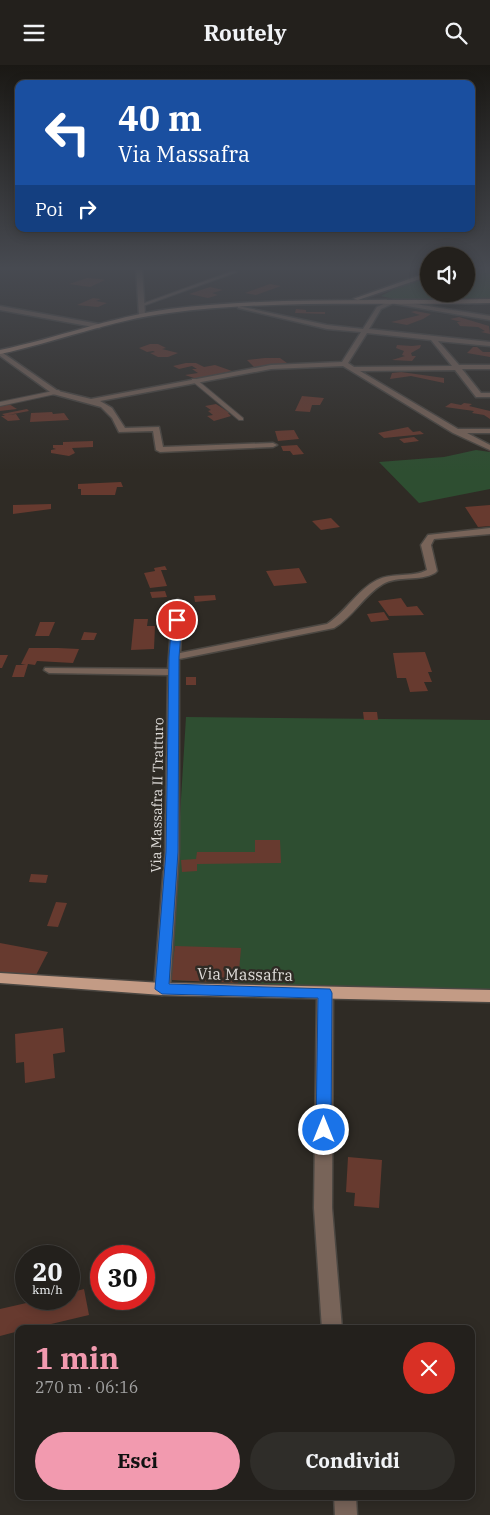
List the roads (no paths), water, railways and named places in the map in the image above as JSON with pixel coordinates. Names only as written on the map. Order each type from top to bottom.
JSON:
[{"type":"main road","name":"Via Massafra","points":[[0,978],[162,989],[490,996]]},
{"type":"street","points":[[0,352],[65,336]]},
{"type":"street","points":[[348,366],[362,336]]},
{"type":"street","points":[[417,336],[490,344]]},
{"type":"street","points":[[432,337],[479,395],[490,395]]},
{"type":"street","points":[[0,352],[62,395],[94,400],[271,367],[490,367]]},
{"type":"street","points":[[348,366],[456,431],[490,448]]},
{"type":"street","points":[[94,400],[114,412],[122,430],[156,429],[160,450],[273,445]]},
{"type":"street","points":[[456,431],[490,431]]},
{"type":"street","points":[[174,657],[330,626],[343,619],[381,582],[389,578],[427,575],[432,571],[426,545],[431,537],[490,531]]},
{"type":"street","name":"Via Massafra II Tratturo","points":[[162,989],[172,852],[174,657],[178,602]]},
{"type":"street","points":[[49,670],[175,672]]},
{"type":"street","points":[[325,993],[323,1209],[332,1325]]},
{"type":"street","points":[[345,1500],[346,1515]]},
{"type":"lane","points":[[194,380],[241,419]]},
{"type":"lane","points":[[0,404],[58,392]]}]
